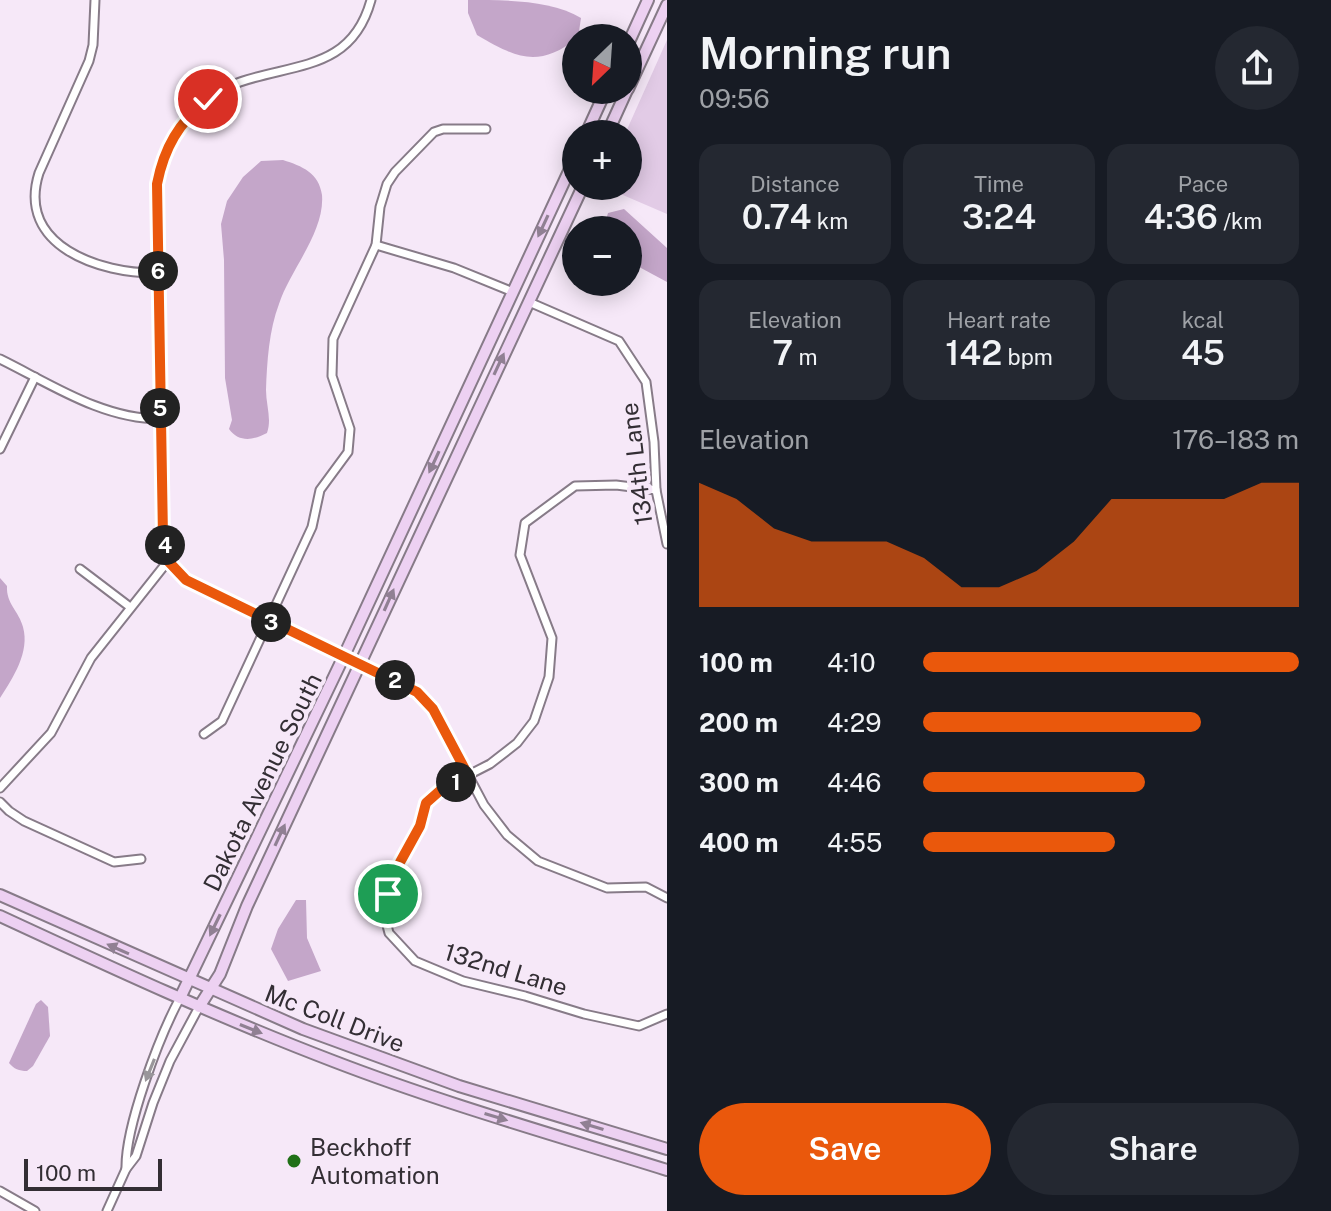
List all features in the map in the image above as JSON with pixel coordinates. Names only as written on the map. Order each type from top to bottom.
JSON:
[{"type":"main road","points":[[637,24],[648,0]]},
{"type":"main road","points":[[642,59],[667,5]]},
{"type":"main road","name":"Dakota Avenue South","points":[[180,998],[343,658],[562,186]]},
{"type":"main road","name":"Dakota Avenue South","points":[[199,1007],[220,974],[247,906],[576,200]]},
{"type":"main road","name":"Mc Coll Drive","points":[[0,895],[303,1029],[459,1086],[667,1149]]},
{"type":"main road","name":"Mc Coll Drive","points":[[0,916],[199,1007],[373,1076],[667,1170]]},
{"type":"street","points":[[95,0],[89,61],[39,173],[34,200],[44,227],[61,246],[118,271],[158,273]]},
{"type":"street","points":[[371,0],[357,31],[338,51],[309,65],[238,83],[208,99],[184,121],[165,152],[157,184],[163,537],[168,561],[186,580],[417,692],[433,709],[484,805],[507,835],[538,861],[607,888],[646,887],[667,898]]},
{"type":"street","points":[[204,734],[222,721],[312,527],[320,490],[348,452],[350,429],[332,376],[331,350],[338,326],[376,245],[383,196],[395,172],[434,132],[443,129],[486,129]]},
{"type":"street","points":[[376,245],[454,268],[513,292]]},
{"type":"street","name":"134th Lane","points":[[529,302],[619,341],[646,382],[654,442],[656,490],[667,544]]},
{"type":"street","points":[[0,359],[112,414],[160,419]]},
{"type":"street","points":[[0,449],[35,377]]},
{"type":"street","name":"132nd Lane","points":[[656,490],[616,485],[575,486],[525,523],[520,555],[552,638],[549,677],[534,721],[517,743],[490,764],[443,788],[426,803],[420,826],[393,875],[384,914],[389,933],[415,961],[463,981],[639,1026],[667,1014]]},
{"type":"street","points":[[0,788],[51,733],[86,665],[168,561]]},
{"type":"street","points":[[80,569],[130,607]]},
{"type":"street","points":[[0,802],[24,821],[114,862],[141,859]]},
{"type":"street","name":"Dakota Avenue South","points":[[126,1169],[125,1152],[142,1091],[180,998]]},
{"type":"street","name":"Dakota Avenue South","points":[[107,1211],[126,1169],[136,1156],[161,1084],[199,1007]]},
{"type":"street","points":[[0,1191],[35,1211]]},
{"type":"shaded area","points":[[468,0],[497,0],[556,8],[581,18],[580,24],[562,24],[562,48],[551,54],[528,57],[504,50],[477,35],[468,13]]},
{"type":"shaded area","points":[[667,40],[667,214],[634,200],[642,200],[642,120],[631,120],[638,104],[642,104],[642,96]]},
{"type":"shaded area","points":[[283,160],[303,168],[317,181],[322,195],[321,209],[313,237],[284,291],[273,324],[266,379],[267,433],[252,439],[242,438],[229,429],[232,420],[225,378],[221,224],[227,201],[243,177],[261,161]]},
{"type":"shaded area","points":[[624,209],[632,216],[607,216],[608,213]]},
{"type":"shaded area","points":[[642,225],[667,248],[667,282],[642,269]]},
{"type":"shaded area","points":[[0,578],[7,586],[25,636],[19,664],[0,698]]},
{"type":"shaded area","points":[[296,900],[306,900],[307,938],[321,971],[288,981],[271,949],[278,929]]},
{"type":"shaded area","points":[[41,1000],[48,1007],[50,1036],[33,1066],[27,1071],[19,1070],[9,1063],[36,1004]]},
{"type":"place","name":"Beckhoff Automation","points":[[294,1161]]},
{"type":"route","points":[[208,99],[194,110],[174,135],[165,152],[157,184],[163,537],[168,561],[186,580],[399,682],[417,692],[433,709],[468,775],[443,788],[426,803],[420,826],[393,875],[388,894]]}]
